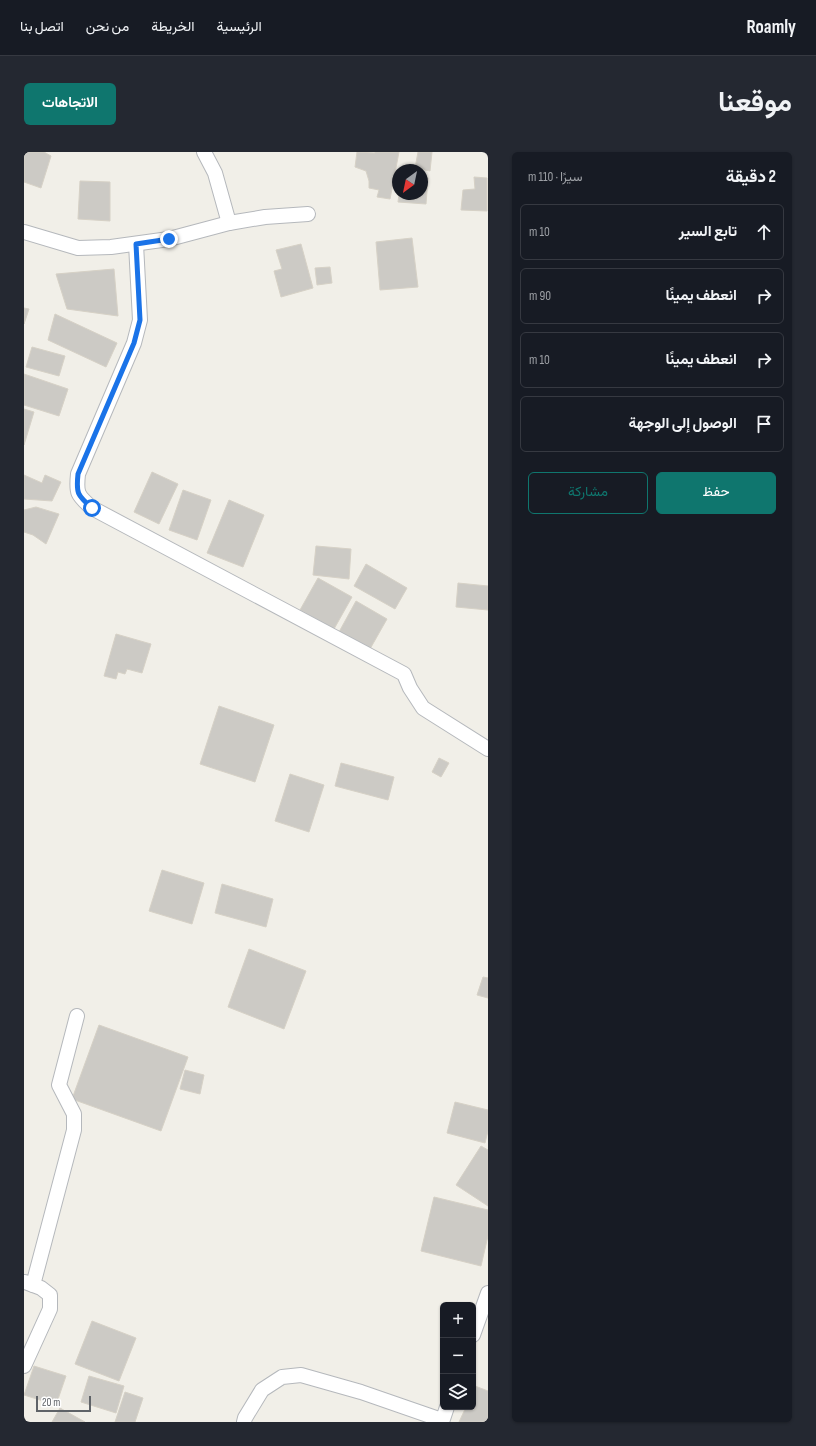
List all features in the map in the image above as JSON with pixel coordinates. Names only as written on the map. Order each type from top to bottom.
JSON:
[{"type":"street","points":[[204,152],[214,173],[229,223]]},
{"type":"street","points":[[24,232],[78,248],[111,248],[169,239],[229,223],[265,217],[308,214]]},
{"type":"street","points":[[136,244],[140,320],[134,343],[78,474],[76,488],[80,498],[92,508],[404,674],[410,688],[422,708],[488,749]]},
{"type":"street","points":[[24,1366],[50,1309],[50,1295],[41,1288],[29,1284],[74,1130],[74,1114],[58,1085],[77,1016]]},
{"type":"street","points":[[476,1327],[488,1293]]},
{"type":"street","points":[[244,1422],[262,1390],[282,1377],[301,1375],[444,1416]]},
{"type":"building","points":[[24,152],[44,152],[51,156],[41,188],[24,182]]},
{"type":"building","points":[[357,152],[399,152],[397,164],[392,164],[392,189],[390,199],[377,197],[379,190],[369,188],[369,181],[366,171],[355,167]]},
{"type":"building","points":[[418,152],[432,152],[430,171],[428,171],[428,164],[416,164]]},
{"type":"building","points":[[474,177],[487,178],[487,211],[461,210],[463,190],[475,189]]},
{"type":"building","points":[[80,181],[110,182],[110,221],[78,219]]},
{"type":"building","points":[[398,200],[426,200],[426,204],[398,202]]},
{"type":"building","points":[[412,238],[418,287],[380,290],[376,242]]},
{"type":"building","points":[[301,244],[313,288],[281,297],[274,271],[282,269],[276,250]]},
{"type":"building","points":[[330,267],[332,283],[317,285],[315,268]]},
{"type":"building","points":[[114,269],[118,316],[67,309],[56,274]]},
{"type":"building","points":[[24,308],[29,309],[24,324]]},
{"type":"building","points":[[55,314],[117,343],[106,367],[48,340]]},
{"type":"building","points":[[32,347],[65,356],[59,376],[26,367]]},
{"type":"building","points":[[24,374],[68,389],[59,416],[24,405]]},
{"type":"building","points":[[24,409],[34,412],[24,445]]},
{"type":"building","points":[[152,472],[178,484],[159,524],[134,512]]},
{"type":"building","points":[[24,475],[42,483],[45,475],[61,482],[52,501],[24,499]]},
{"type":"building","points":[[183,490],[211,500],[197,540],[169,530]]},
{"type":"building","points":[[229,500],[264,515],[243,567],[207,553]]},
{"type":"building","points":[[36,507],[59,514],[46,544],[33,535],[24,532],[24,510]]},
{"type":"building","points":[[316,546],[351,549],[349,579],[313,575]]},
{"type":"building","points":[[366,564],[407,588],[395,609],[354,586]]},
{"type":"building","points":[[318,578],[352,597],[334,629],[300,610]]},
{"type":"building","points":[[458,583],[488,586],[488,610],[456,607]]},
{"type":"building","points":[[356,601],[387,619],[370,649],[339,632]]},
{"type":"building","points":[[116,634],[151,644],[142,673],[127,669],[125,674],[118,672],[116,679],[104,676]]},
{"type":"building","points":[[219,706],[274,725],[255,782],[200,764]]},
{"type":"building","points":[[439,758],[449,763],[441,777],[432,772]]},
{"type":"building","points":[[341,763],[394,777],[388,800],[335,786]]},
{"type":"building","points":[[290,774],[324,785],[309,832],[275,821]]},
{"type":"building","points":[[162,870],[204,883],[192,924],[149,911]]},
{"type":"building","points":[[222,884],[273,899],[266,927],[215,913]]},
{"type":"building","points":[[249,949],[306,971],[284,1029],[228,1007]]},
{"type":"building","points":[[483,977],[488,978],[488,998],[477,995]]},
{"type":"building","points":[[99,1025],[188,1057],[161,1131],[72,1099]]},
{"type":"building","points":[[185,1070],[204,1075],[200,1094],[180,1089]]},
{"type":"building","points":[[455,1102],[488,1110],[488,1131],[485,1143],[447,1133]]},
{"type":"building","points":[[481,1146],[488,1150],[488,1206],[456,1185]]},
{"type":"building","points":[[434,1197],[488,1210],[488,1236],[481,1266],[421,1251]]},
{"type":"building","points":[[92,1321],[136,1338],[119,1381],[75,1364]]},
{"type":"building","points":[[34,1366],[66,1376],[56,1405],[24,1395]]},
{"type":"building","points":[[89,1376],[124,1386],[116,1413],[81,1402]]},
{"type":"building","points":[[476,1386],[488,1391],[488,1422],[459,1422],[465,1410],[476,1410]]},
{"type":"building","points":[[125,1392],[143,1398],[135,1422],[115,1422]]},
{"type":"building","points":[[60,1408],[85,1422],[52,1422]]},
{"type":"route","points":[[92,508],[80,498],[76,488],[78,474],[134,343],[140,320],[136,244],[169,239]]}]
